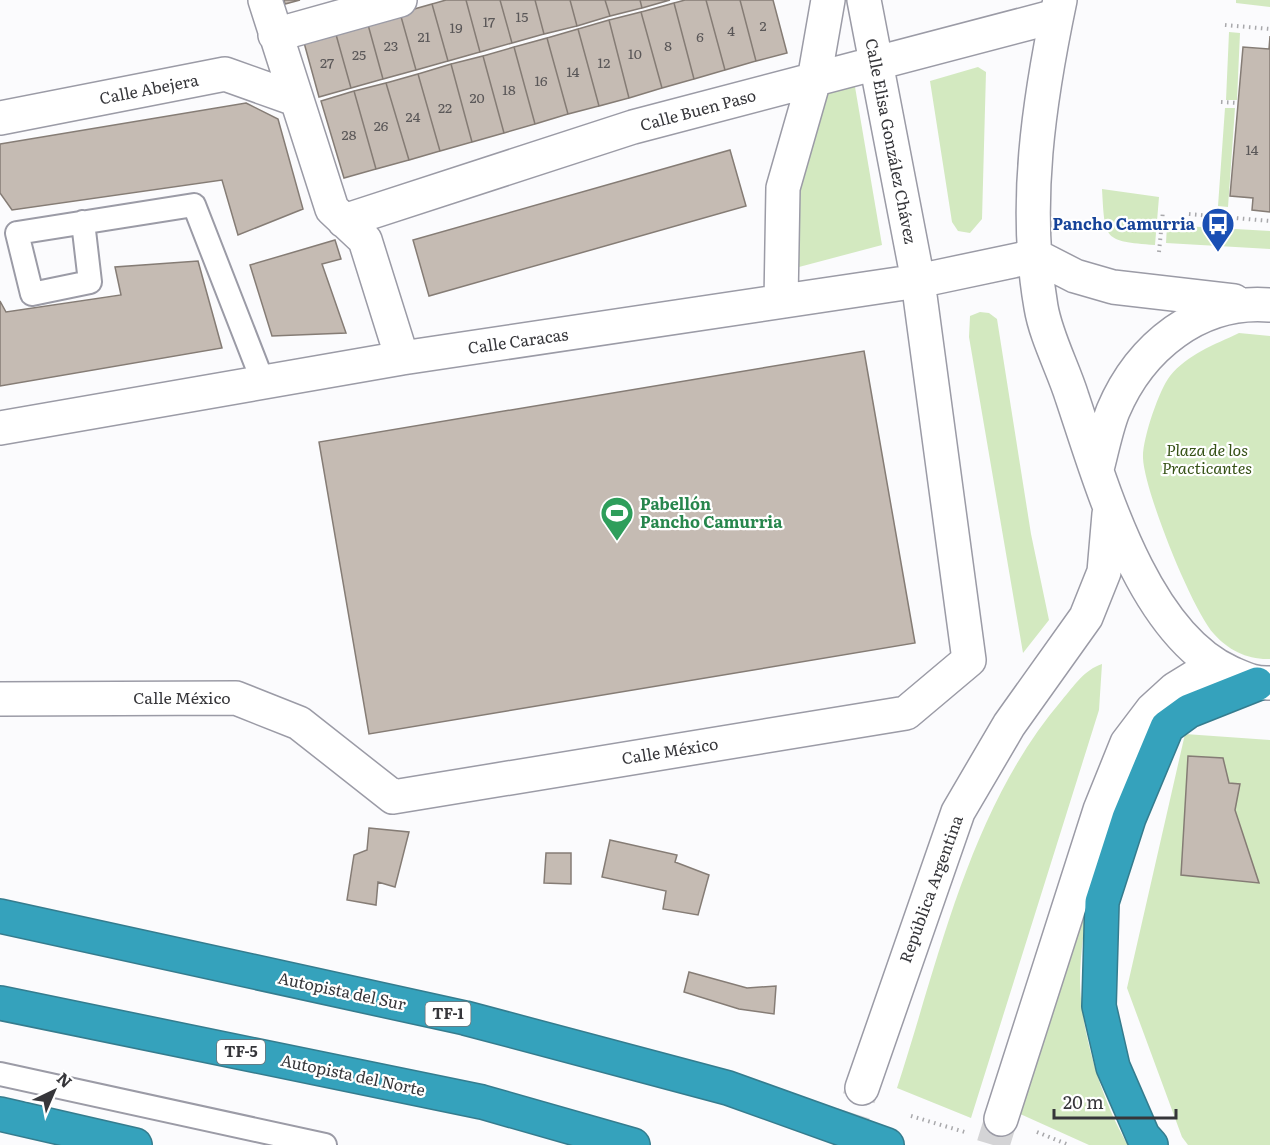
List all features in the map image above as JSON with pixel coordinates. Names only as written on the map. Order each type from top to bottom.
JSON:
[{"type":"highway","points":[[1151,1145],[1143,1136],[1113,1067],[1099,1006],[1102,902],[1129,818],[1167,727],[1189,711],[1263,684]]},
{"type":"highway","name":"Autopista del Sur","points":[[0,916],[465,1018],[728,1088],[887,1145]]},
{"type":"highway","name":"Autopista del Norte","points":[[0,1003],[482,1102],[633,1145]]},
{"type":"highway","points":[[0,1114],[135,1145]]},
{"type":"street","points":[[265,0],[332,209],[366,240],[402,358]]},
{"type":"street","points":[[275,35],[400,0]]},
{"type":"street","points":[[781,301],[783,188],[814,80],[828,0]]},
{"type":"street","name":"Calle Elisa González Chávez","points":[[864,0],[918,281]]},
{"type":"street","points":[[1058,8],[1040,105],[1034,177],[1036,256],[1041,308],[1110,510],[1130,556],[1153,596],[1184,637],[1214,665],[1263,684]]},
{"type":"street","name":"Calle Buen Paso","points":[[344,220],[633,127],[876,63],[1058,8]]},
{"type":"street","name":"Calle Abejera","points":[[0,118],[225,74],[295,99]]},
{"type":"street","points":[[1036,256],[1075,276],[1113,287],[1257,304]]},
{"type":"street","name":"Calle Caracas","points":[[0,428],[402,358],[918,281],[1036,256]]},
{"type":"street","name":"Calle México","points":[[0,699],[236,698],[299,723],[393,797],[906,713],[969,660],[918,281]]},
{"type":"street","points":[[1096,469],[1113,412],[1127,384],[1173,331],[1208,313],[1257,304]]},
{"type":"street","name":"República Argentina","points":[[862,1088],[958,812],[1009,725],[1086,617],[1104,572],[1110,510]]},
{"type":"street","points":[[1001,1119],[1100,810],[1127,742],[1152,710],[1175,689],[1214,665]]},
{"type":"lane","points":[[83,222],[194,205],[263,382]]},
{"type":"lane","points":[[0,1074],[325,1145]]},
{"type":"path","points":[[1225,26],[1270,29]]},
{"type":"path","points":[[1221,102],[1238,104]]},
{"type":"path","points":[[1159,252],[1163,211]]},
{"type":"path","points":[[1189,214],[1270,221]]},
{"type":"green space","points":[[1236,0],[1270,0],[1270,7],[1236,3]]},
{"type":"green space","points":[[1229,32],[1240,33],[1237,100],[1226,100]]},
{"type":"green space","points":[[978,67],[986,72],[982,219],[970,233],[958,231],[952,222],[930,81]]},
{"type":"green space","points":[[854,81],[882,245],[799,267],[795,191],[822,89]]},
{"type":"green space","points":[[1225,108],[1235,108],[1228,207],[1218,206]]},
{"type":"green space","points":[[1102,189],[1159,197],[1155,245],[1125,242],[1110,235],[1104,219]]},
{"type":"green space","points":[[1167,225],[1270,231],[1270,249],[1166,243]]},
{"type":"green space","points":[[980,312],[989,313],[997,319],[1031,534],[1049,620],[1023,653],[969,337],[970,316]]},
{"type":"green space","name":"Plaza de los Practicantes","points":[[1239,333],[1270,336],[1270,659],[1246,656],[1232,649],[1214,634],[1205,621],[1182,576],[1160,521],[1145,474],[1143,458],[1145,440],[1152,416],[1170,376],[1193,356]]},
{"type":"green space","points":[[1102,664],[1099,710],[971,1118],[897,1088],[961,885],[1003,788],[1030,742],[1062,700],[1085,674]]},
{"type":"green space","points":[[1185,734],[1270,740],[1270,1145],[1188,1145],[1182,1137],[1127,988]]},
{"type":"green space","points":[[1089,889],[1080,970],[1084,1023],[1102,1088],[1128,1145],[1089,1145],[1018,1113]]},
{"type":"building","points":[[284,0],[300,0],[285,4]]},
{"type":"building","points":[[446,0],[466,0],[480,52],[448,61],[432,4]]},
{"type":"building","points":[[466,0],[500,0],[512,43],[480,52]]},
{"type":"building","points":[[500,0],[535,0],[544,34],[512,43]]},
{"type":"building","points":[[535,0],[570,0],[577,26],[544,34]]},
{"type":"building","points":[[570,0],[605,0],[610,16],[577,26]]},
{"type":"building","points":[[605,0],[640,0],[642,8],[610,16]]},
{"type":"building","points":[[640,0],[670,0],[642,8]]},
{"type":"building","points":[[685,0],[706,0],[725,70],[694,79],[674,3]]},
{"type":"building","points":[[706,0],[740,0],[756,61],[725,70]]},
{"type":"building","points":[[740,0],[773,0],[787,53],[756,61]]},
{"type":"building","points":[[674,3],[694,79],[662,88],[641,12]]},
{"type":"building","points":[[432,4],[448,61],[416,70],[400,13]]},
{"type":"building","points":[[641,12],[662,88],[629,98],[609,20]]},
{"type":"building","points":[[400,13],[416,70],[383,79],[367,21]]},
{"type":"building","points":[[609,20],[629,98],[599,106],[578,29]]},
{"type":"building","points":[[367,21],[383,79],[351,88],[335,31]]},
{"type":"building","points":[[578,29],[599,106],[568,114],[547,38]]},
{"type":"building","points":[[335,31],[351,88],[319,97],[303,39]]},
{"type":"building","points":[[1270,36],[1270,212],[1252,210],[1253,198],[1230,196],[1243,47],[1269,49]]},
{"type":"building","points":[[547,38],[568,114],[535,124],[514,47]]},
{"type":"building","points":[[514,47],[535,124],[504,133],[483,56]]},
{"type":"building","points":[[483,56],[504,133],[472,142],[451,64]]},
{"type":"building","points":[[451,64],[472,142],[440,151],[418,74]]},
{"type":"building","points":[[418,74],[440,151],[409,160],[386,83]]},
{"type":"building","points":[[386,83],[409,160],[376,169],[354,91]]},
{"type":"building","points":[[354,91],[376,169],[344,178],[321,101]]},
{"type":"building","points":[[246,103],[278,119],[303,209],[238,235],[222,180],[12,210],[0,193],[0,144]]},
{"type":"building","points":[[730,150],[746,206],[429,296],[413,240]]},
{"type":"building","points":[[335,240],[341,259],[322,264],[346,333],[272,336],[250,265]]},
{"type":"building","points":[[198,261],[222,348],[0,386],[0,301],[6,312],[121,295],[115,267]]},
{"type":"building","name":"Pabellón Pancho Camurria","points":[[864,351],[915,643],[369,734],[319,442]]},
{"type":"building","points":[[1188,756],[1223,758],[1229,783],[1240,784],[1235,810],[1259,883],[1181,875]]},
{"type":"building","points":[[369,828],[409,832],[395,887],[378,882],[376,905],[347,900],[354,855],[367,850]]},
{"type":"building","points":[[610,840],[677,855],[675,862],[709,875],[698,915],[663,909],[666,891],[602,877]]},
{"type":"building","points":[[546,853],[571,853],[571,884],[544,883]]},
{"type":"building","points":[[689,972],[747,988],[776,986],[774,1014],[739,1009],[684,992]]},
{"type":"tunnel","points":[[844,1145],[862,1088]]},
{"type":"tunnel","points":[[993,1145],[1001,1119]]},
{"type":"place","name":"Pancho Camurria","points":[[1218,253]]},
{"type":"place","name":"Pabellón Pancho Camurria","points":[[617,542]]}]
